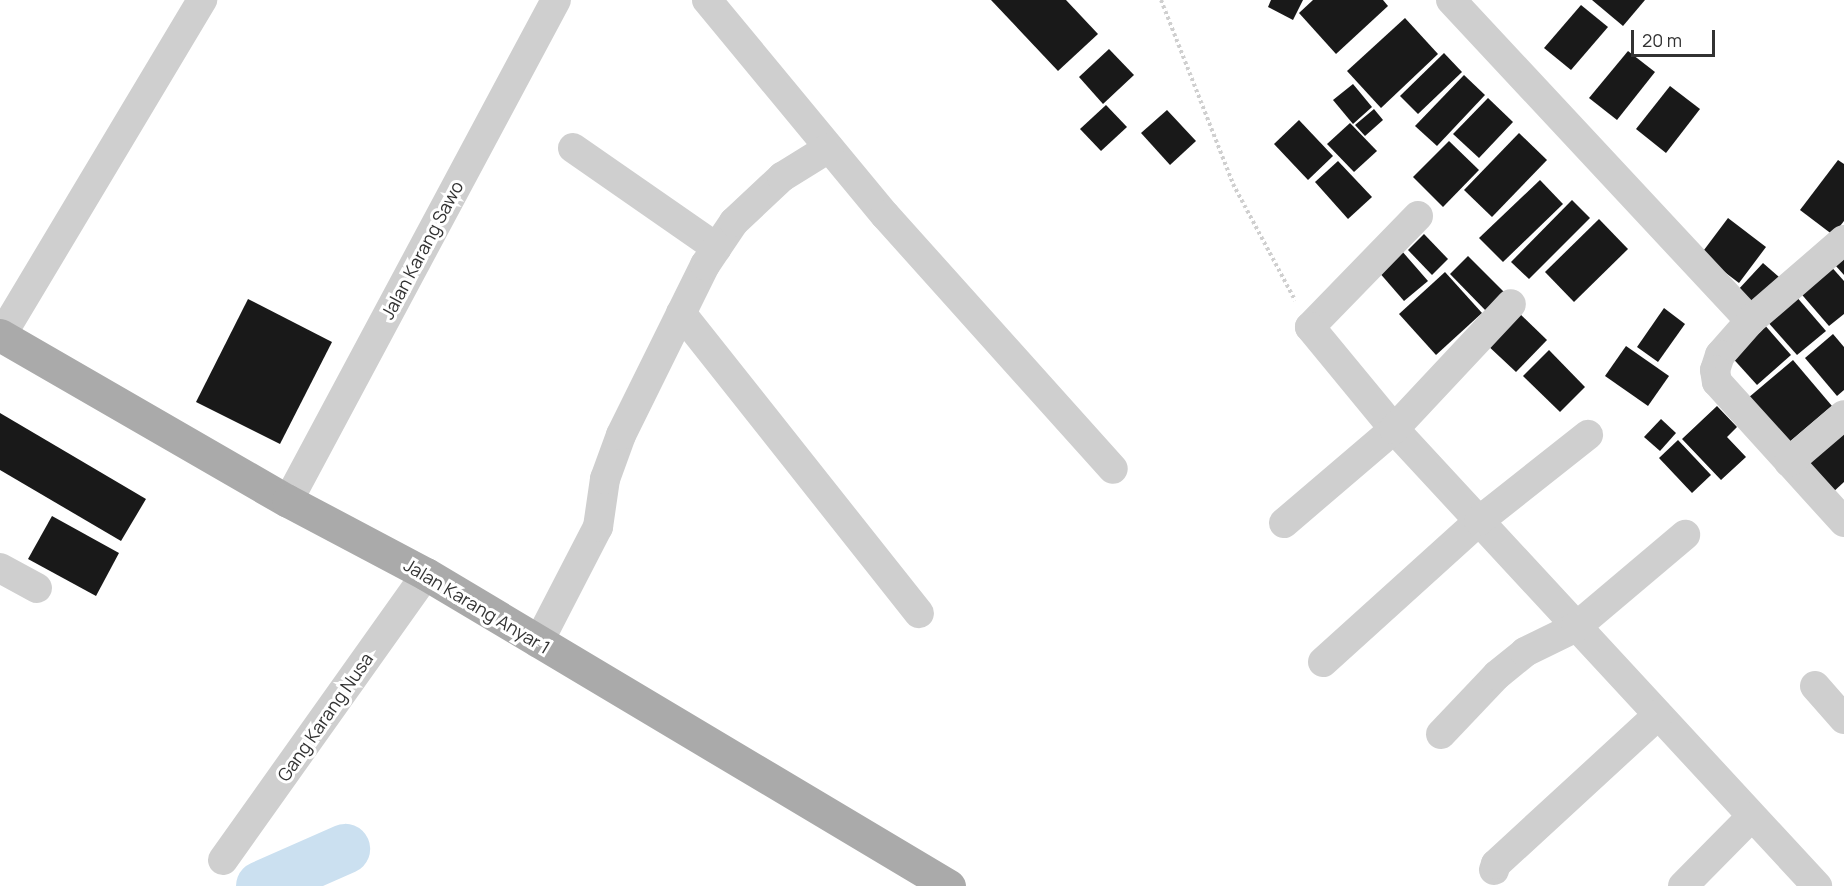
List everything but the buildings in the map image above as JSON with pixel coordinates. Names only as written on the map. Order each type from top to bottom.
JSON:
[{"type":"main road","name":"Jalan Karang Anyar 1","points":[[1,335],[288,501],[426,574],[538,643],[949,886]]},
{"type":"street","points":[[1,335],[201,0]]},
{"type":"street","name":"Jalan Karang Sawo","points":[[288,501],[556,0]]},
{"type":"street","points":[[707,0],[830,148],[1113,469]]},
{"type":"street","points":[[1451,0],[1749,321]]},
{"type":"street","points":[[573,148],[717,248]]},
{"type":"street","points":[[538,643],[598,527],[605,479],[621,435],[681,313],[717,248],[734,222],[782,177],[830,148]]},
{"type":"street","points":[[1418,216],[1310,327],[1394,429],[1817,886]]},
{"type":"street","points":[[1844,240],[1749,321],[1719,355],[1715,370],[1717,382],[1844,522]]},
{"type":"street","points":[[1284,523],[1394,429],[1511,304]]},
{"type":"street","points":[[681,313],[919,613]]},
{"type":"street","points":[[1789,462],[1844,415]]},
{"type":"street","points":[[1323,662],[1479,521],[1588,435]]},
{"type":"street","points":[[1441,734],[1497,675],[1525,652],[1576,627],[1685,535]]},
{"type":"street","points":[[0,568],[37,588]]},
{"type":"street","name":"Gang Karang Nusa","points":[[223,860],[426,574]]},
{"type":"street","points":[[1815,686],[1844,719]]},
{"type":"street","points":[[1494,870],[1496,864],[1658,715]]},
{"type":"street","points":[[1683,886],[1751,817]]},
{"type":"path","points":[[1161,0],[1233,184],[1310,327]]},
{"type":"waterway","points":[[261,886],[345,849]]}]
